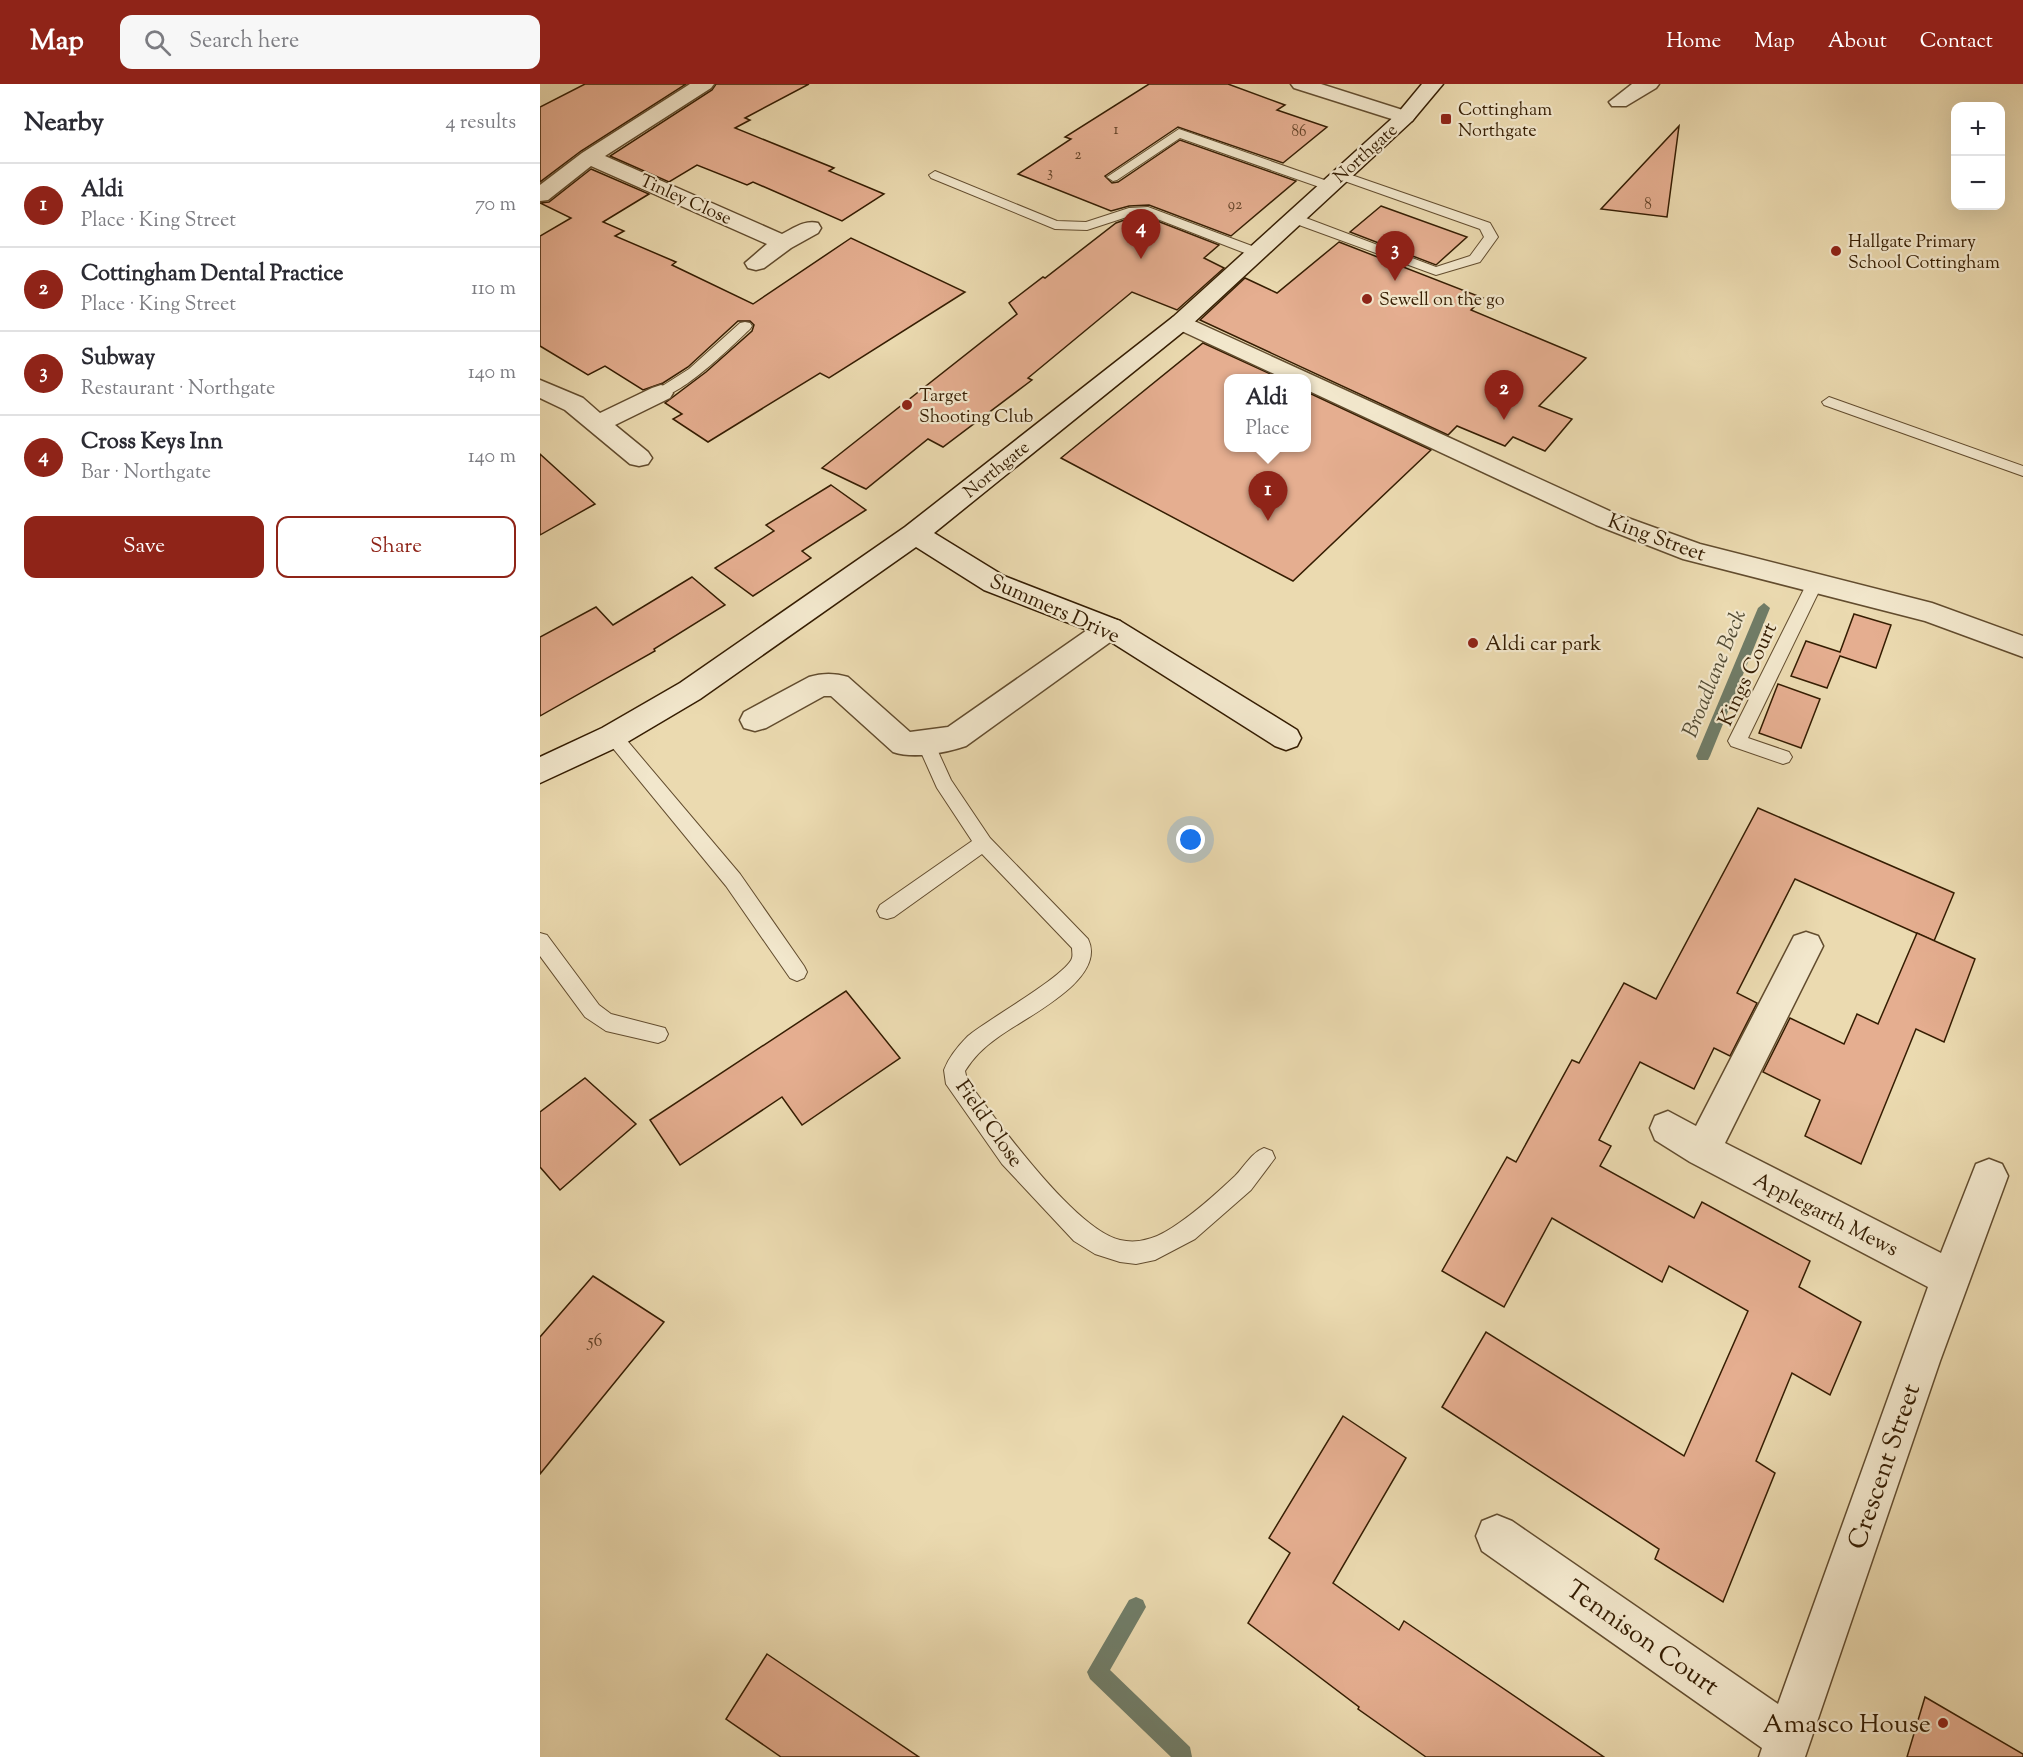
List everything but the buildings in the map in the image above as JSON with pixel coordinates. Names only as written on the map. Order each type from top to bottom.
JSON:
[{"type":"street","points":[[540,195],[589,157],[704,84]]},
{"type":"street","points":[[1301,84],[1405,117]]},
{"type":"street","name":"Northgate","points":[[540,771],[613,736],[690,691],[915,534],[1180,322],[1405,117],[1434,84]]},
{"type":"street","points":[[1619,102],[1640,85]]},
{"type":"street","name":"Tinley Close","points":[[589,157],[783,243]]},
{"type":"street","points":[[756,262],[810,228]]},
{"type":"street","points":[[1180,322],[1293,374]]},
{"type":"street","name":"King Street","points":[[1311,383],[1605,519],[1692,552],[1932,613],[2023,647]]},
{"type":"street","points":[[540,388],[574,404],[639,458]]},
{"type":"street","points":[[597,424],[661,393]]},
{"type":"street","name":"Summers Drive","points":[[915,534],[994,583],[1110,628],[1286,738]]},
{"type":"street","points":[[755,720],[819,685],[838,686],[904,744],[955,738],[1110,628]]},
{"type":"street","points":[[1702,1150],[1806,946]]},
{"type":"street","name":"Applegarth Mews","points":[[1668,1128],[1702,1150],[1950,1278]]},
{"type":"street","name":"Crescent Street","points":[[1785,1747],[1950,1278],[1989,1176]]},
{"type":"street","name":"Tennison Court","points":[[1497,1536],[1785,1747]]},
{"type":"lane","points":[[1113,177],[1179,133],[1485,226],[1491,237],[1475,259],[1436,271],[1293,218]]},
{"type":"lane","points":[[935,175],[1055,225],[1087,226],[1129,212],[1148,211],[1255,252]]},
{"type":"lane","points":[[661,393],[694,372],[745,326]]},
{"type":"lane","points":[[1829,402],[2023,471]]},
{"type":"lane","name":"Kings Court","points":[[1783,758],[1737,741],[1815,583]]},
{"type":"lane","points":[[613,736],[733,880],[798,972]]},
{"type":"lane","name":"Field Close","points":[[926,741],[943,783],[983,843],[1081,945],[1083,955],[1080,965],[1054,989],[961,1055],[954,1070],[957,1084],[1010,1157],[1082,1233],[1103,1245],[1136,1253],[1155,1250],[1187,1231],[1243,1183],[1264,1158]]},
{"type":"lane","points":[[887,911],[983,843]]},
{"type":"lane","points":[[540,941],[592,1011],[606,1022],[658,1034]]},
{"type":"waterway","name":"Broadlane Beck","points":[[1703,756],[1764,608]]},
{"type":"waterway","name":"Broadlane Beck","points":[[1136,1607],[1097,1672],[1183,1754],[1182,1757]]},
{"type":"place","name":"Cottingham Northgate","points":[[1446,119]]},
{"type":"place","name":"Hallgate Primary School Cottingham","points":[[1836,251]]},
{"type":"place","name":"Cross Keys Inn","points":[[1141,259]]},
{"type":"place","name":"Subway","points":[[1395,281]]},
{"type":"place","name":"Sewell on the go","points":[[1367,299]]},
{"type":"place","name":"Target Shooting Club","points":[[907,405]]},
{"type":"place","name":"Cottingham Dental Practice","points":[[1504,420]]},
{"type":"place","name":"Aldi","points":[[1268,521]]},
{"type":"place","name":"Aldi car park","points":[[1473,643]]},
{"type":"place","name":"Amasco House","points":[[1943,1723]]}]
